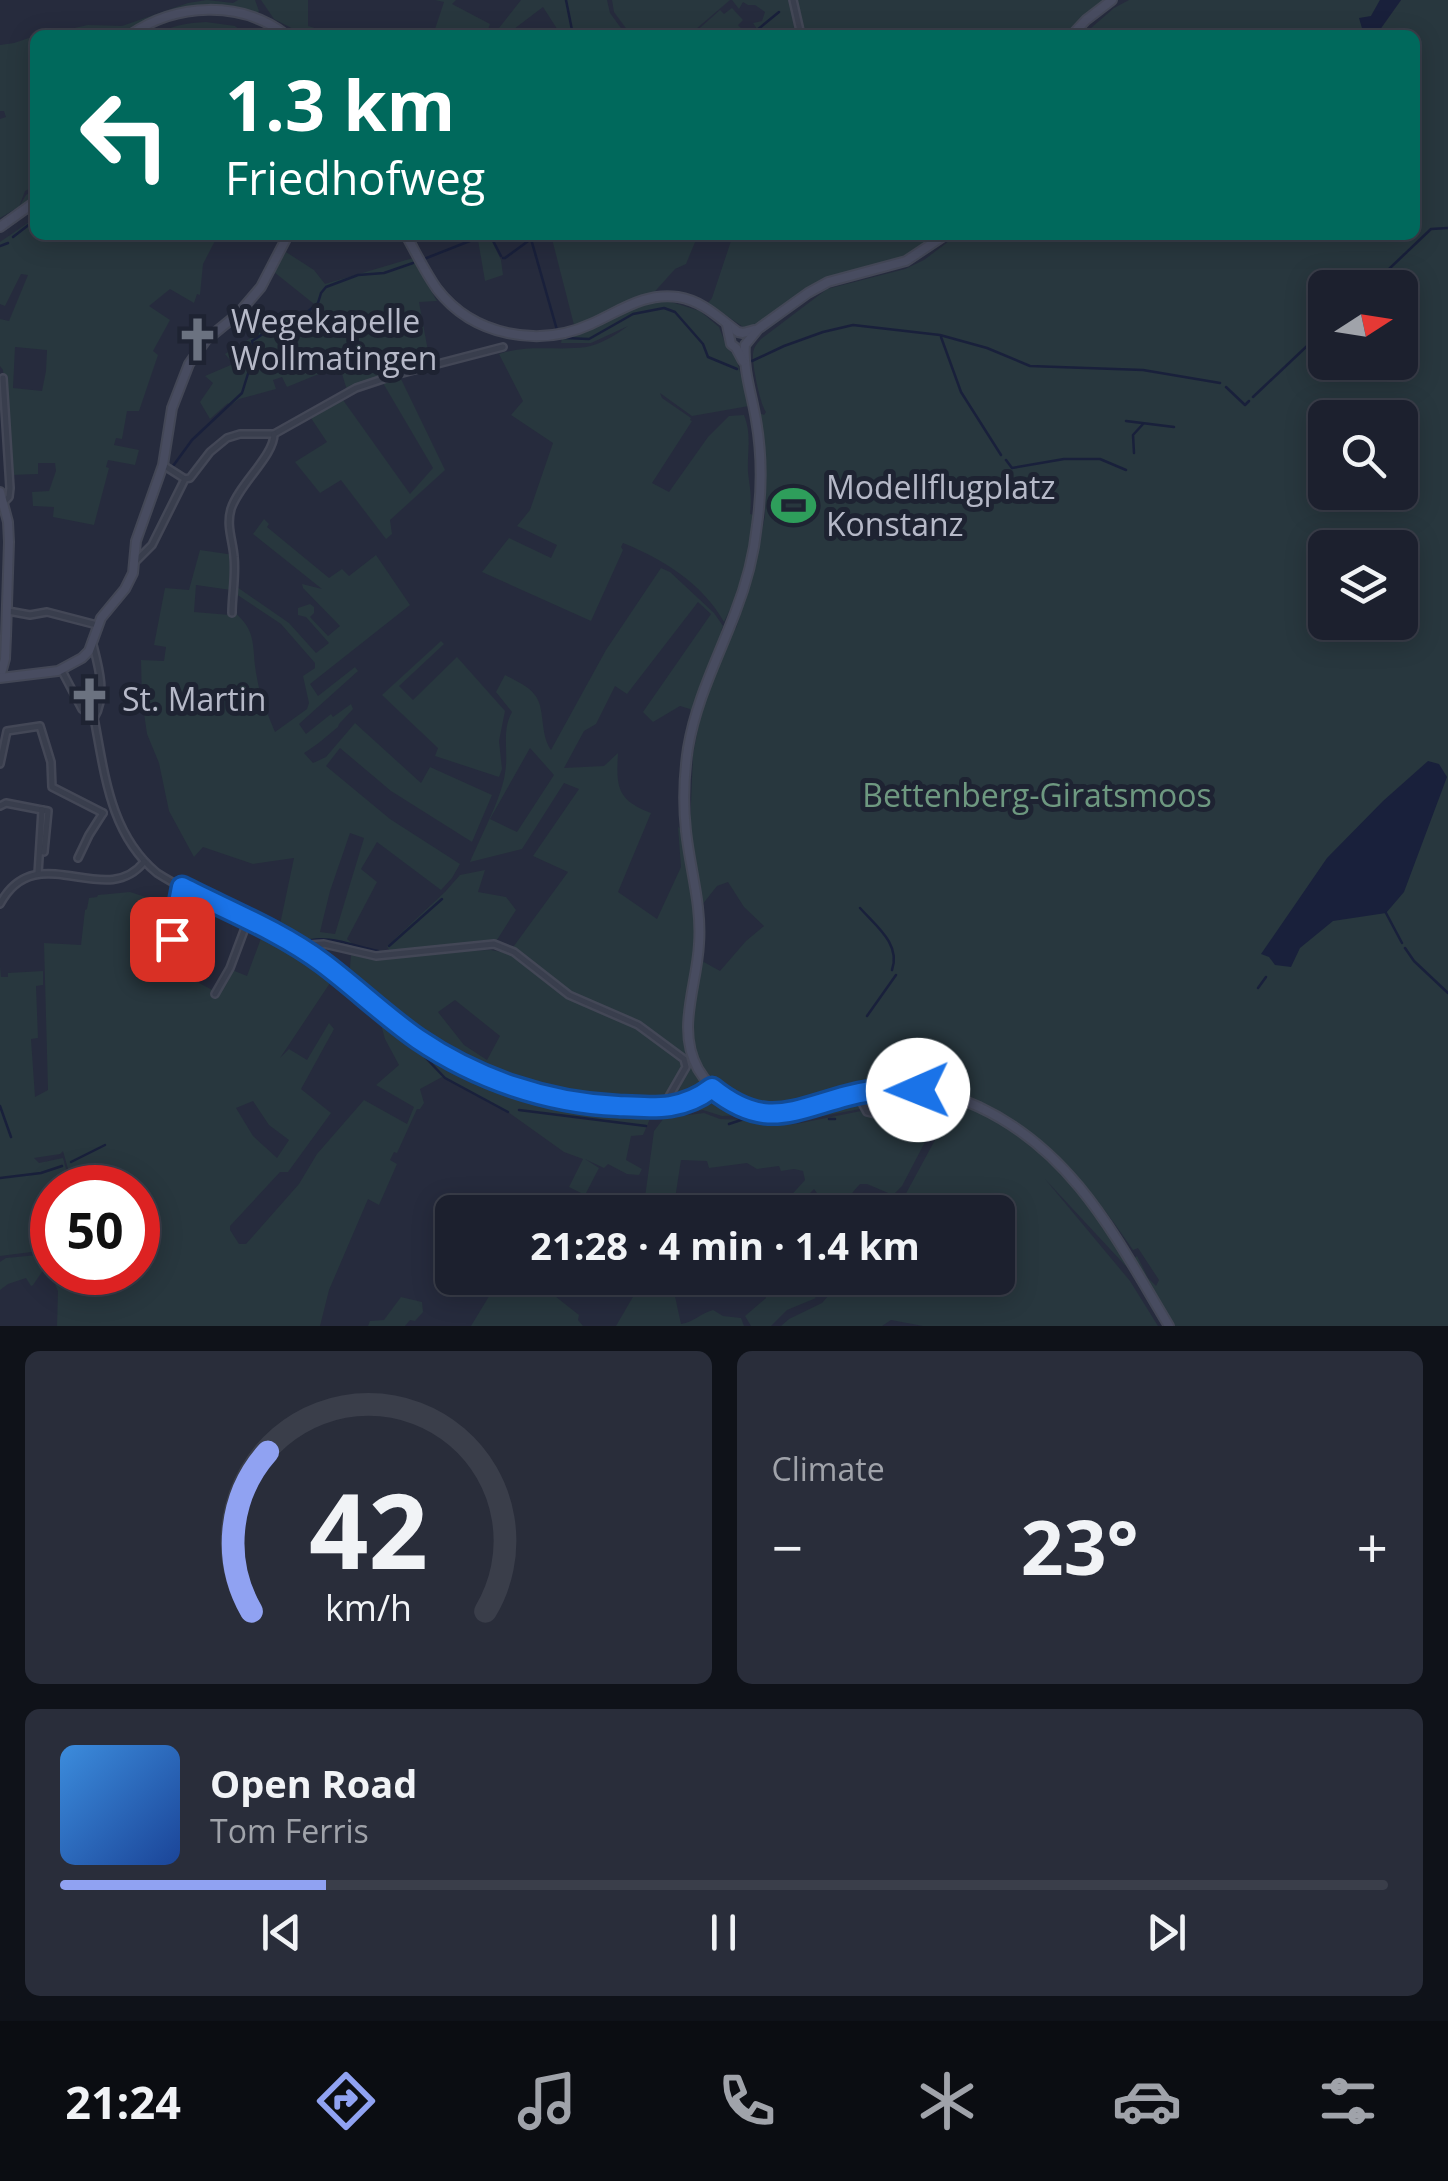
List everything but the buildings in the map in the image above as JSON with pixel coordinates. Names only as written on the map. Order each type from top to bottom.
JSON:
[{"type":"main road","points":[[1077,30],[1112,0]]},
{"type":"main road","points":[[138,30],[164,15],[217,8],[267,21],[279,30]]},
{"type":"main road","points":[[0,227],[30,206]]},
{"type":"main road","points":[[0,492],[8,522],[4,568],[8,611],[0,678],[61,669],[89,651],[105,612],[130,582],[138,534],[163,465],[174,399],[192,356],[261,287],[285,240]]},
{"type":"main road","points":[[409,240],[436,287],[453,306],[476,322],[509,334],[535,337],[573,332],[628,304],[665,297],[691,301],[716,314],[740,339],[760,446],[757,527],[744,590],[694,719],[684,790],[700,939],[688,1031],[699,1071],[712,1088],[734,1104],[771,1114],[802,1110],[870,1091],[898,1089],[960,1100],[999,1118],[1041,1147],[1081,1186],[1169,1326]]},
{"type":"main road","points":[[740,339],[828,282],[906,260],[937,240]]},
{"type":"street","points":[[793,0],[800,30]]},
{"type":"street","points":[[134,564],[152,545],[185,480],[227,438],[274,434],[356,388],[502,347]]},
{"type":"street","points":[[3,378],[10,488],[4,502]]},
{"type":"street","points":[[232,613],[234,555],[229,516],[242,487],[269,452],[274,434]]},
{"type":"street","points":[[163,465],[185,480]]},
{"type":"street","points":[[8,611],[30,615],[46,612],[98,626]]},
{"type":"street","points":[[89,651],[98,671],[101,702],[94,718],[114,810],[128,840],[157,873],[322,962],[416,1037],[479,1074],[574,1102],[610,1106],[663,1107],[691,1102],[712,1088]]},
{"type":"street","points":[[89,651],[98,671]]},
{"type":"street","points":[[61,669],[82,709],[94,718]]},
{"type":"street","points":[[0,763],[6,731],[40,726],[51,762],[52,787],[103,813],[114,810]]},
{"type":"street","points":[[0,806],[6,803],[48,810],[38,874]]},
{"type":"street","points":[[78,858],[103,813]]},
{"type":"street","points":[[0,904],[2,894],[38,874],[113,881],[132,874],[144,862]]},
{"type":"street","points":[[156,960],[165,953],[176,931],[182,887]]},
{"type":"street","points":[[215,994],[230,968],[248,920]]},
{"type":"street","points":[[302,950],[324,944],[376,956],[503,946],[569,996],[638,1026],[684,1058],[686,1068],[663,1107]]},
{"type":"street","points":[[870,1091],[868,1102],[873,1114]]},
{"type":"street","points":[[857,1094],[867,1112],[912,1123],[924,1132]]},
{"type":"green space","points":[[255,0],[259,11],[257,14],[227,5],[195,6],[156,16],[133,30],[65,30],[88,25],[122,26],[188,3]]},
{"type":"green space","points":[[261,0],[308,0],[308,26],[319,30],[295,30],[274,19]]},
{"type":"green space","points":[[435,0],[456,0],[452,4],[490,24],[488,30],[435,30],[444,2]]},
{"type":"green space","points":[[521,0],[607,0],[610,13],[622,30],[558,30],[543,7],[514,29],[499,28]]},
{"type":"green space","points":[[612,0],[730,0],[695,30],[627,30],[614,12]]},
{"type":"green space","points":[[732,0],[793,0],[798,30],[756,30],[753,23],[762,21],[765,12],[743,2],[739,9]]},
{"type":"green space","points":[[795,0],[1104,0],[1072,30],[801,30]]},
{"type":"green space","points":[[1129,0],[1380,0],[1367,30],[1089,30]]},
{"type":"green space","name":"Bettenberg-Giratsmoos","points":[[1401,0],[1448,0],[1448,1326],[1175,1326],[1134,1258],[1137,1256],[1156,1286],[1159,1280],[1138,1248],[1133,1250],[1096,1199],[1054,1153],[1005,1115],[947,1090],[902,1083],[868,1085],[783,1110],[754,1107],[733,1098],[704,1071],[694,1037],[702,961],[720,971],[764,926],[744,907],[728,882],[717,886],[702,905],[690,828],[693,754],[704,699],[739,619],[765,516],[766,471],[759,413],[766,412],[753,351],[761,339],[827,289],[905,269],[950,240],[1420,240],[1420,30],[1380,30]]},
{"type":"green space","points":[[732,8],[743,20],[738,25],[742,30],[698,30],[720,10],[724,14]]},
{"type":"green space","points":[[206,22],[239,30],[166,30]]},
{"type":"green space","points":[[30,38],[30,188],[25,191],[19,207],[30,192],[30,202],[0,223],[17,208],[0,218],[0,119],[6,117],[0,111],[0,45]]},
{"type":"green space","points":[[30,221],[30,240],[215,240],[203,264],[200,295],[194,303],[170,289],[149,306],[170,320],[153,351],[158,355],[139,411],[127,411],[122,439],[116,438],[114,445],[139,450],[135,465],[108,460],[94,525],[53,517],[54,507],[33,506],[32,492],[49,491],[55,463],[38,463],[38,474],[10,475],[0,366],[0,319],[9,321],[28,275],[21,274],[5,306],[0,304],[0,242]],"holes":[[[15,347],[47,350],[42,391],[13,388]]]},
{"type":"green space","points":[[478,240],[491,240],[501,260],[503,275],[485,281]]},
{"type":"green space","points":[[552,240],[696,240],[686,264],[675,269],[649,298],[574,325]]},
{"type":"green space","points":[[731,240],[931,240],[905,256],[824,278],[755,327],[746,329],[708,303]]},
{"type":"green space","points":[[286,252],[314,270],[325,284],[413,258],[437,301],[419,302],[430,362],[347,390],[338,361],[330,364],[331,369],[287,387],[282,377],[273,380],[276,389],[239,399],[230,406],[228,403],[210,419],[200,402],[213,383],[205,376],[233,364],[225,354],[275,323],[303,314],[314,304],[274,272]]},
{"type":"green space","points":[[665,300],[700,311],[719,327],[727,348],[736,357],[749,406],[692,416],[660,393],[692,421],[652,483],[669,492],[708,437],[729,416],[744,415],[749,437],[750,514],[754,515],[746,570],[724,622],[705,596],[681,574],[623,543],[591,621],[482,572],[509,538],[551,558],[557,545],[517,526],[530,510],[553,443],[511,415],[523,401],[499,354],[521,349],[591,346],[628,326],[591,343],[561,343],[562,338],[632,307]]},
{"type":"green space","points":[[401,379],[445,470],[390,520],[392,534],[386,539],[341,480],[320,493],[295,462],[327,442],[311,418],[343,400],[410,494],[433,468],[383,383]]},
{"type":"green space","points":[[264,519],[267,527],[329,578],[342,569],[349,576],[376,555],[410,605],[310,684],[318,696],[355,667],[358,671],[299,724],[306,734],[331,714],[333,717],[351,704],[353,709],[338,727],[304,753],[313,763],[326,757],[355,723],[421,783],[430,767],[492,795],[472,842],[391,791],[340,748],[326,766],[390,819],[460,864],[441,890],[377,842],[361,869],[377,882],[347,939],[354,949],[328,942],[301,943],[279,929],[294,858],[253,864],[203,847],[194,857],[169,811],[159,763],[147,734],[141,660],[164,661],[166,647],[154,645],[165,588],[189,590],[200,550],[234,555],[231,590],[196,585],[194,612],[234,612],[242,619],[253,642],[260,692],[275,732],[307,709],[303,676],[315,668],[315,663],[281,624],[236,594],[237,587],[289,623],[316,653],[329,643],[306,617],[298,615],[298,608],[310,604],[314,607],[310,617],[328,636],[340,626],[302,584],[322,589],[253,534]],"holes":[[[350,833],[364,838],[335,934],[320,932]]]},
{"type":"green space","points":[[661,568],[714,613],[725,635],[692,717],[690,709],[680,706],[653,722],[643,712],[711,614],[698,602],[627,694],[615,686],[596,724],[584,731],[564,768],[604,766],[618,753],[621,791],[631,803],[651,813],[618,892],[657,919],[681,867],[678,827],[681,829],[697,939],[686,1012],[689,1059],[638,1021],[570,993],[511,950],[568,872],[533,856],[579,789],[564,783],[522,849],[470,862],[505,773],[507,727],[512,712],[496,692],[505,675],[528,688],[538,699],[551,750],[606,650]],"holes":[[[530,748],[554,775],[517,832],[490,819]]]},
{"type":"green space","points":[[441,641],[444,644],[399,686],[413,700],[457,657],[505,711],[499,741],[499,777],[435,756],[438,748],[382,695]]},
{"type":"green space","points":[[485,870],[478,892],[506,897],[516,910],[495,943],[449,951],[513,954],[566,997],[637,1027],[682,1059],[665,1098],[583,1096],[530,1083],[416,1025],[410,1029],[349,978],[351,955],[383,958],[391,954],[387,946],[460,875]],"holes":[[[455,1000],[500,1036],[487,1060],[464,1045],[438,1012]]]},
{"type":"green space","points":[[130,892],[177,907],[171,939],[150,962],[150,969],[162,976],[171,956],[195,966],[188,977],[216,992],[215,998],[232,970],[247,976],[263,933],[334,977],[280,1058],[289,1049],[307,1060],[329,1023],[334,1029],[301,1089],[331,1113],[288,1172],[280,1172],[230,1226],[239,1244],[246,1244],[299,1184],[317,1154],[364,1100],[407,1124],[414,1107],[376,1085],[399,1065],[385,1039],[378,1014],[438,1056],[503,1090],[550,1104],[652,1114],[643,1135],[631,1136],[626,1160],[642,1169],[639,1175],[627,1174],[608,1164],[604,1168],[585,1159],[599,1168],[585,1195],[569,1187],[583,1159],[564,1152],[508,1112],[442,1077],[420,1089],[424,1103],[390,1160],[397,1164],[379,1205],[368,1199],[329,1290],[320,1326],[57,1326],[58,1295],[160,1295],[160,1165],[67,1165],[63,1151],[34,1158],[39,1163],[63,1158],[65,1165],[30,1165],[30,1252],[0,1256],[0,966],[1,977],[43,971],[43,985],[36,986],[38,1038],[31,1039],[35,1097],[48,1090],[44,943],[81,945],[89,898]],"holes":[[[253,1101],[269,1125],[289,1140],[277,1158],[253,1136],[236,1108]]]},
{"type":"green space","points":[[691,1063],[706,1088],[689,1100],[668,1103]]},
{"type":"green space","points":[[894,1093],[942,1100],[987,1116],[1029,1141],[1085,1198],[1136,1277],[1045,1179],[1130,1281],[1158,1326],[923,1326],[891,1320],[882,1326],[781,1326],[829,1295],[1015,1295],[1015,1195],[905,1195],[936,1138],[911,1121],[874,1109],[872,1099]]},
{"type":"green space","points":[[714,1095],[730,1106],[765,1116],[800,1115],[855,1103],[860,1109],[791,1122],[722,1116],[703,1110],[662,1115]]},
{"type":"green space","points":[[861,1111],[876,1119],[911,1127],[925,1142],[902,1186],[893,1195],[860,1184],[851,1195],[818,1195],[814,1189],[808,1195],[791,1195],[805,1180],[803,1171],[781,1171],[779,1166],[757,1169],[747,1163],[709,1168],[707,1161],[681,1160],[676,1195],[645,1195],[654,1131],[664,1118],[704,1113],[769,1125],[796,1124]]},
{"type":"green space","points":[[30,1256],[30,1284],[26,1278],[0,1290],[0,1262]]},
{"type":"green space","points":[[490,1295],[554,1295],[579,1315],[583,1326],[471,1326]]},
{"type":"green space","points":[[634,1295],[675,1295],[681,1324],[713,1310],[723,1316],[741,1318],[744,1326],[616,1326]]},
{"type":"green space","points":[[765,1295],[816,1298],[787,1310],[771,1326],[751,1326],[745,1316]]},
{"type":"green space","points":[[401,1297],[422,1302],[423,1312],[415,1321],[410,1320],[405,1326],[368,1326],[370,1321],[384,1320]]},
{"type":"water","points":[[1380,0],[1401,0],[1380,30],[1363,30],[1359,18],[1371,16]]},
{"type":"water","points":[[1428,761],[1439,764],[1447,777],[1404,892],[1386,913],[1333,921],[1300,948],[1291,967],[1275,965],[1261,954],[1327,858]]},
{"type":"waterway","points":[[566,0],[572,30]]},
{"type":"waterway","points":[[757,30],[779,12]]},
{"type":"waterway","points":[[13,237],[30,224]]},
{"type":"waterway","points":[[1420,239],[1431,229],[1448,228]]},
{"type":"waterway","points":[[424,259],[472,240]]},
{"type":"waterway","points":[[493,240],[501,256]]},
{"type":"waterway","points":[[503,258],[530,240]]},
{"type":"waterway","points":[[531,240],[557,330]]},
{"type":"waterway","points":[[1388,270],[1419,240]]},
{"type":"waterway","points":[[0,246],[8,243]]},
{"type":"waterway","points":[[301,317],[318,303],[326,287],[358,275],[384,273],[413,263]]},
{"type":"waterway","points":[[564,338],[589,339],[633,314],[664,308],[675,312],[703,344],[708,357],[737,369]]},
{"type":"waterway","points":[[752,361],[823,332],[853,325],[940,335],[987,348],[1030,366],[1143,370],[1220,383]]},
{"type":"waterway","points":[[173,466],[192,440],[242,393],[255,351],[252,341],[275,326]]},
{"type":"waterway","points":[[941,337],[961,392],[1001,455]]},
{"type":"waterway","points":[[1253,397],[1308,345]]},
{"type":"waterway","points":[[1226,387],[1245,405],[1249,401]]},
{"type":"waterway","points":[[1126,421],[1174,427]]},
{"type":"waterway","points":[[1134,453],[1133,435],[1143,424]]},
{"type":"waterway","points":[[1006,460],[1012,468],[1064,459],[1100,459],[1126,470]]},
{"type":"waterway","points":[[389,946],[442,899]]},
{"type":"waterway","points":[[860,908],[890,944],[892,970]]},
{"type":"waterway","points":[[1386,913],[1402,943]]},
{"type":"waterway","points":[[301,943],[330,940],[378,951]]},
{"type":"waterway","points":[[1405,948],[1448,993]]},
{"type":"waterway","points":[[867,1016],[896,975]]},
{"type":"waterway","points":[[1258,988],[1266,977]]},
{"type":"waterway","points":[[425,1057],[445,1078],[508,1112]]},
{"type":"waterway","points":[[0,1106],[11,1137]]},
{"type":"waterway","points":[[519,1110],[646,1126]]},
{"type":"waterway","points":[[729,1124],[744,1119]]},
{"type":"waterway","points":[[829,1119],[835,1119]]},
{"type":"waterway","points":[[71,1162],[105,1145]]},
{"type":"waterway","points":[[0,1178],[30,1174]]},
{"type":"place","name":"Wegekapelle Wollmatingen","points":[[198,340]]},
{"type":"place","name":"Modellflugplatz Konstanz","points":[[793,506]]},
{"type":"place","name":"St. Martin","points":[[89,700]]},
{"type":"route","points":[[172,939],[182,887],[265,928],[322,962],[416,1037],[456,1061],[479,1074],[552,1098],[592,1105],[675,1106],[691,1102],[712,1088],[734,1104],[779,1114],[870,1091],[918,1090]]}]
